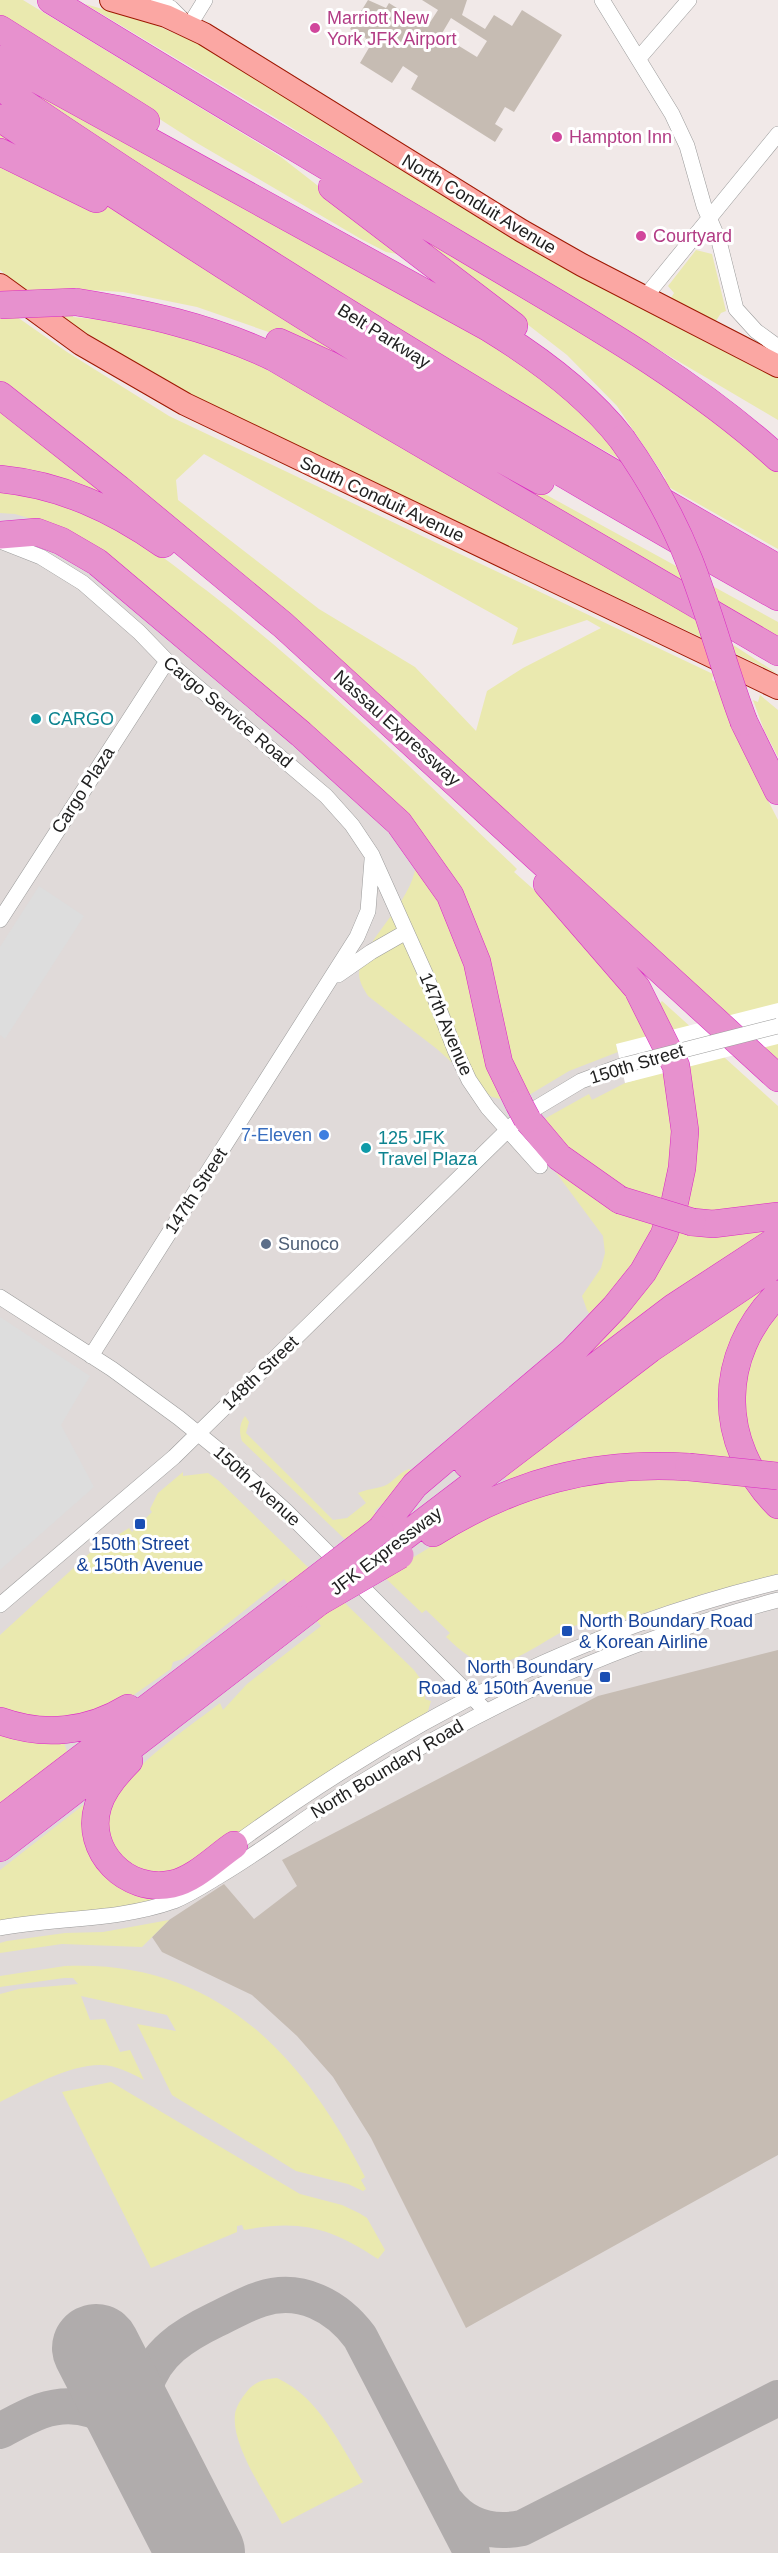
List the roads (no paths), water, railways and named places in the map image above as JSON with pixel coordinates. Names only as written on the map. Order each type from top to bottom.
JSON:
[{"type":"highway","points":[[51,0],[206,96],[616,338],[698,382],[778,435]]},
{"type":"highway","points":[[0,29],[135,114],[286,216]]},
{"type":"highway","points":[[0,59],[516,344],[555,374],[614,430]]},
{"type":"highway","name":"Belt Parkway","points":[[0,87],[336,306],[534,427],[778,568]]},
{"type":"highway","points":[[206,96],[318,177],[529,338],[578,383],[653,486],[679,537],[700,591],[744,722],[778,791]]},
{"type":"highway","name":"Belt Parkway","points":[[0,118],[188,242],[522,450],[778,597]]},
{"type":"highway","points":[[0,152],[188,242]]},
{"type":"highway","points":[[0,305],[76,302],[140,304],[177,310],[226,323],[302,352],[778,611]]},
{"type":"highway","points":[[76,302],[190,325],[221,334],[273,357],[778,652]]},
{"type":"highway","points":[[616,338],[707,399],[778,458]]},
{"type":"highway","name":"Nassau Expressway","points":[[0,395],[138,504],[283,625],[778,1078]]},
{"type":"highway","points":[[0,479],[26,482],[65,492],[100,506],[152,536],[283,625]]},
{"type":"highway","points":[[0,535],[37,532],[61,541],[97,562],[301,734],[399,823],[450,894],[477,962],[499,1063],[527,1119],[559,1157],[620,1200],[692,1222],[713,1224],[778,1216]]},
{"type":"highway","points":[[391,1544],[415,1485],[572,1352],[615,1307],[642,1272],[664,1235],[682,1168],[685,1131],[676,1066],[637,988],[479,802]]},
{"type":"highway","points":[[674,982],[778,1092]]},
{"type":"highway","name":"JFK Expressway","points":[[391,1544],[643,1330],[778,1239]]},
{"type":"highway","name":"JFK Expressway","points":[[391,1544],[650,1349],[778,1263]]},
{"type":"highway","points":[[778,1294],[760,1314],[741,1347],[734,1375],[732,1405],[736,1435],[746,1462],[762,1486],[778,1504]]},
{"type":"highway","points":[[0,1848],[189,1701],[309,1601],[391,1544],[542,1481],[615,1467],[689,1467],[778,1476]]},
{"type":"highway","points":[[0,1721],[26,1729],[49,1731],[94,1724],[122,1711],[309,1601]]},
{"type":"highway","points":[[0,1820],[224,1649]]},
{"type":"highway","points":[[189,1701],[122,1768],[104,1792],[95,1827],[100,1845],[107,1860],[119,1872],[139,1883],[154,1886],[183,1880],[234,1845]]},
{"type":"main road","name":"North Conduit Avenue","points":[[111,0],[148,10],[189,26],[522,231],[645,297],[778,351]]},
{"type":"main road","name":"South Conduit Avenue","points":[[0,285],[81,344],[185,404],[778,687]]},
{"type":"main road","points":[[730,663],[778,699]]},
{"type":"street","name":"North Conduit Avenue","points":[[158,0],[171,8],[189,26]]},
{"type":"street","points":[[189,26],[205,0]]},
{"type":"street","points":[[602,0],[672,114],[687,147],[718,241],[736,309],[778,351]]},
{"type":"street","points":[[639,58],[689,0]]},
{"type":"street","points":[[645,297],[778,134]]},
{"type":"street","name":"Cargo Service Road","points":[[0,541],[41,557],[83,583],[139,632],[167,661],[326,796],[352,825],[372,855],[406,932]]},
{"type":"street","name":"Cargo Plaza","points":[[0,920],[167,661]]},
{"type":"street","points":[[332,980],[357,937],[368,911],[372,855]]},
{"type":"street","name":"147th Street","points":[[91,1356],[332,980],[371,952],[406,932]]},
{"type":"street","name":"147th Avenue","points":[[406,932],[469,1080],[488,1108],[540,1166]]},
{"type":"street","name":"150th Street","points":[[508,1128],[534,1108],[581,1081],[621,1066],[778,1026]]},
{"type":"street","name":"148th Street","points":[[0,1605],[198,1433],[508,1128]]},
{"type":"street","name":"150th Avenue","points":[[0,1297],[91,1356],[198,1433],[286,1511],[486,1711]]},
{"type":"street","name":"North Boundary Road","points":[[234,1845],[343,1770],[472,1696],[554,1657],[615,1632],[693,1605],[778,1582]]},
{"type":"street","name":"North Boundary Road","points":[[0,1928],[107,1916],[176,1900],[250,1858],[304,1819],[380,1771],[486,1711],[606,1655],[699,1622],[778,1600]]},
{"type":"place","name":"Marriott New York JFK Airport","points":[[315,28]]},
{"type":"place","name":"Hampton Inn","points":[[557,137]]},
{"type":"place","name":"Courtyard","points":[[641,236]]},
{"type":"place","name":"CARGO","points":[[36,719]]},
{"type":"place","name":"7-Eleven","points":[[324,1135]]},
{"type":"place","name":"125 JFK Travel Plaza","points":[[366,1148]]},
{"type":"place","name":"Sunoco","points":[[266,1244]]},
{"type":"place","name":"150th Street & 150th Avenue","points":[[140,1524]]},
{"type":"place","name":"North Boundary Road & Korean Airline","points":[[567,1631]]},
{"type":"place","name":"North Boundary Road & 150th Avenue","points":[[605,1677]]}]
